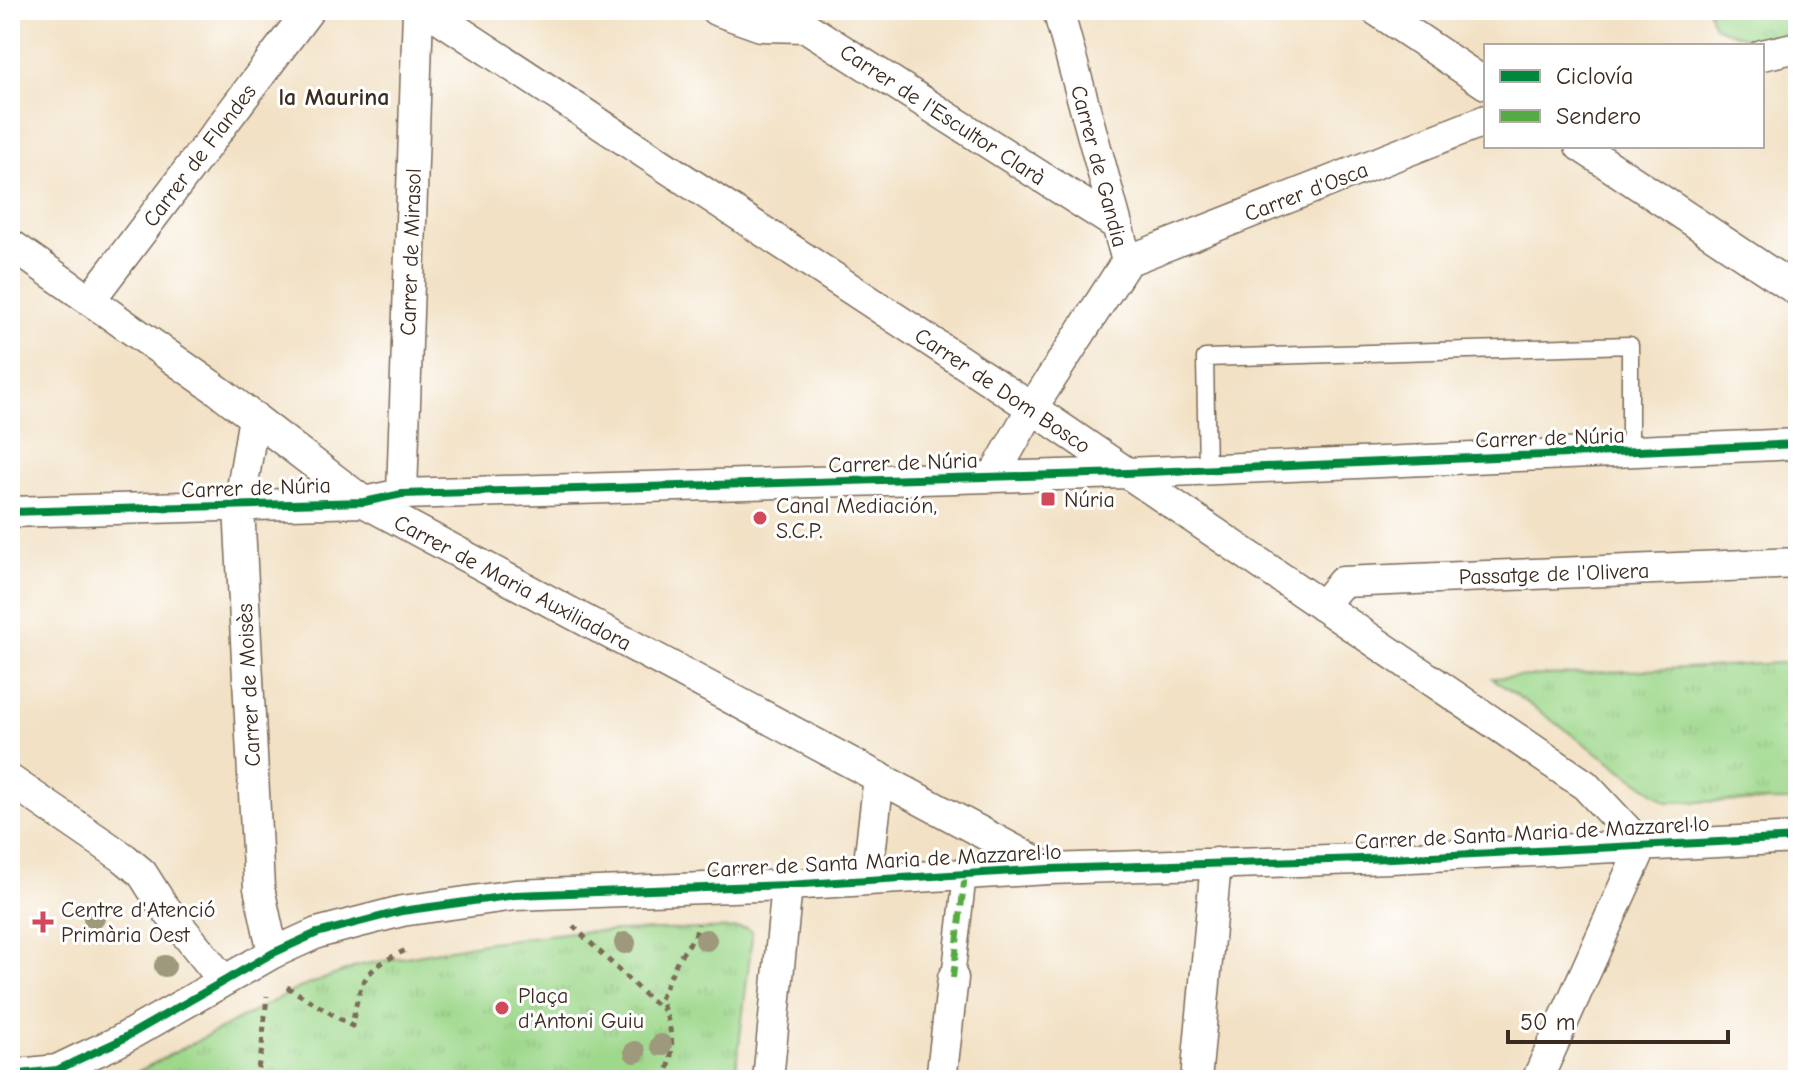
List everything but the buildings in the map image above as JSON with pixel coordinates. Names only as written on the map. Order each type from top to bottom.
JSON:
[{"type":"street","name":"Carrer de Flandes","points":[[90,300],[309,10]]},
{"type":"street","name":"Carrer de Mirasol","points":[[402,494],[418,10]]},
{"type":"street","name":"Carrer de Dom Bosco","points":[[427,10],[1032,408],[1585,785],[1642,846]]},
{"type":"street","name":"Carrer de l'Escultor Clarà","points":[[716,10],[761,26],[806,27],[1117,225]]},
{"type":"street","name":"Carrer de Gandia","points":[[993,477],[1032,408],[1127,261],[1058,10]]},
{"type":"street","points":[[1376,10],[1484,83]]},
{"type":"street","points":[[1764,55],[1798,47]]},
{"type":"street","name":"Carrer d'Osca","points":[[1127,261],[1484,121]]},
{"type":"street","points":[[1583,148],[1798,291]]},
{"type":"street","name":"Carrer de Maria Auxiliadora","points":[[10,244],[254,417],[364,502],[1049,869]]},
{"type":"street","name":"Carrer de Moisès","points":[[254,417],[239,507],[259,888],[273,953]]},
{"type":"street","name":"Carrer de Núria","points":[[10,512],[239,507],[364,502],[402,494],[1126,473],[1798,444]]},
{"type":"street","name":"Passatge de l'Olivera","points":[[1322,606],[1342,582],[1798,563]]},
{"type":"street","points":[[867,880],[879,777]]},
{"type":"street","points":[[10,780],[142,873],[161,903],[223,980]]},
{"type":"street","name":"Carrer de Santa Maria de Mazzarel·lo","points":[[11,1077],[65,1075],[223,980],[317,933],[402,911],[515,895],[1798,838]]},
{"type":"street","points":[[1537,1080],[1642,846]]},
{"type":"street","points":[[1196,1080],[1216,863]]},
{"type":"street","points":[[941,1080],[965,874]]},
{"type":"street","points":[[768,1080],[787,885]]},
{"type":"lane","name":"Carrer de Núria","points":[[1207,470],[1205,358],[1630,345],[1630,451]]},
{"type":"path","points":[[664,1080],[672,1046],[672,1027],[660,999],[678,959],[695,936],[698,924]]},
{"type":"path","points":[[573,926],[650,1000],[665,1010]]},
{"type":"path","points":[[287,987],[352,1026],[361,987],[371,969],[406,950]]},
{"type":"path","points":[[255,1080],[261,1055],[267,996]]},
{"type":"green space","points":[[1708,10],[1798,10],[1798,31],[1754,41],[1714,26]]},
{"type":"green space","points":[[1798,662],[1798,801],[1667,802],[1492,678]]},
{"type":"green space","name":"Plaça d'Antoni Guiu","points":[[746,928],[752,932],[752,937],[735,1080],[250,1080],[137,1072],[297,989],[361,965],[490,942],[572,932]]},
{"type":"marked path","points":[[953,978],[965,874]]},
{"type":"cycle path","points":[[10,512],[364,502],[402,494],[1126,473],[1798,444]]},
{"type":"cycle path","points":[[10,1075],[57,1070],[117,1042],[273,953],[317,933],[402,911],[515,895],[1798,838]]},
{"type":"place","name":"Núria","points":[[1048,499]]},
{"type":"place","name":"Canal Mediación, S.C.P.","points":[[760,518]]},
{"type":"place","name":"Centre d'Atenció Primària Oest","points":[[43,922]]},
{"type":"place","name":"Plaça d'Antoni Guiu","points":[[502,1008]]},
{"type":"district","name":"la Maurina","points":[[334,97]]}]
